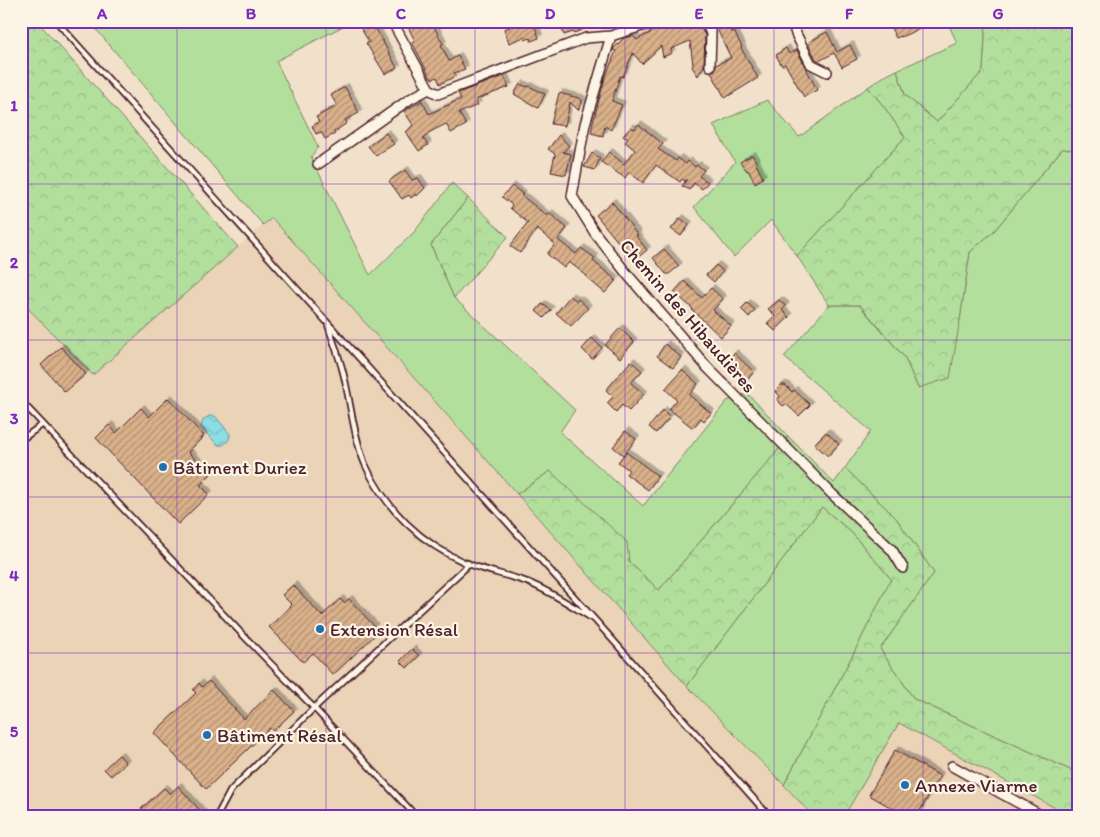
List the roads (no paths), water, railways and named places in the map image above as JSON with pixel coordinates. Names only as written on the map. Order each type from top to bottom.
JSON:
[{"type":"street","points":[[392,21],[428,89],[438,94],[586,38],[611,36],[658,21]]},
{"type":"street","points":[[706,21],[711,34],[710,66]]},
{"type":"street","points":[[792,21],[796,34],[812,64],[828,72]]},
{"type":"street","name":"Chemin des Hibaudières","points":[[611,36],[585,124],[572,196],[595,234],[707,367],[832,494],[892,550],[903,568]]},
{"type":"street","points":[[318,164],[410,99],[428,89]]},
{"type":"street","points":[[952,766],[1042,816]]},
{"type":"lane","points":[[56,21],[596,620],[769,816]]},
{"type":"lane","points":[[328,324],[343,373],[357,439],[365,464],[378,488],[394,511],[429,542],[448,554],[468,564],[535,586],[596,620]]},
{"type":"lane","points":[[21,401],[416,816]]},
{"type":"lane","points":[[21,440],[43,424]]},
{"type":"lane","points":[[217,816],[230,790],[314,708],[468,564]]},
{"type":"water","points":[[209,416],[215,416],[230,434],[229,440],[223,445],[218,445],[201,428],[203,420]]},
{"type":"place","name":"Bâtiment Duriez","points":[[163,467]]},
{"type":"place","name":"Extension Résal","points":[[320,629]]},
{"type":"place","name":"Bâtiment Résal","points":[[207,735]]},
{"type":"place","name":"Annexe Viarme","points":[[905,785]]}]
